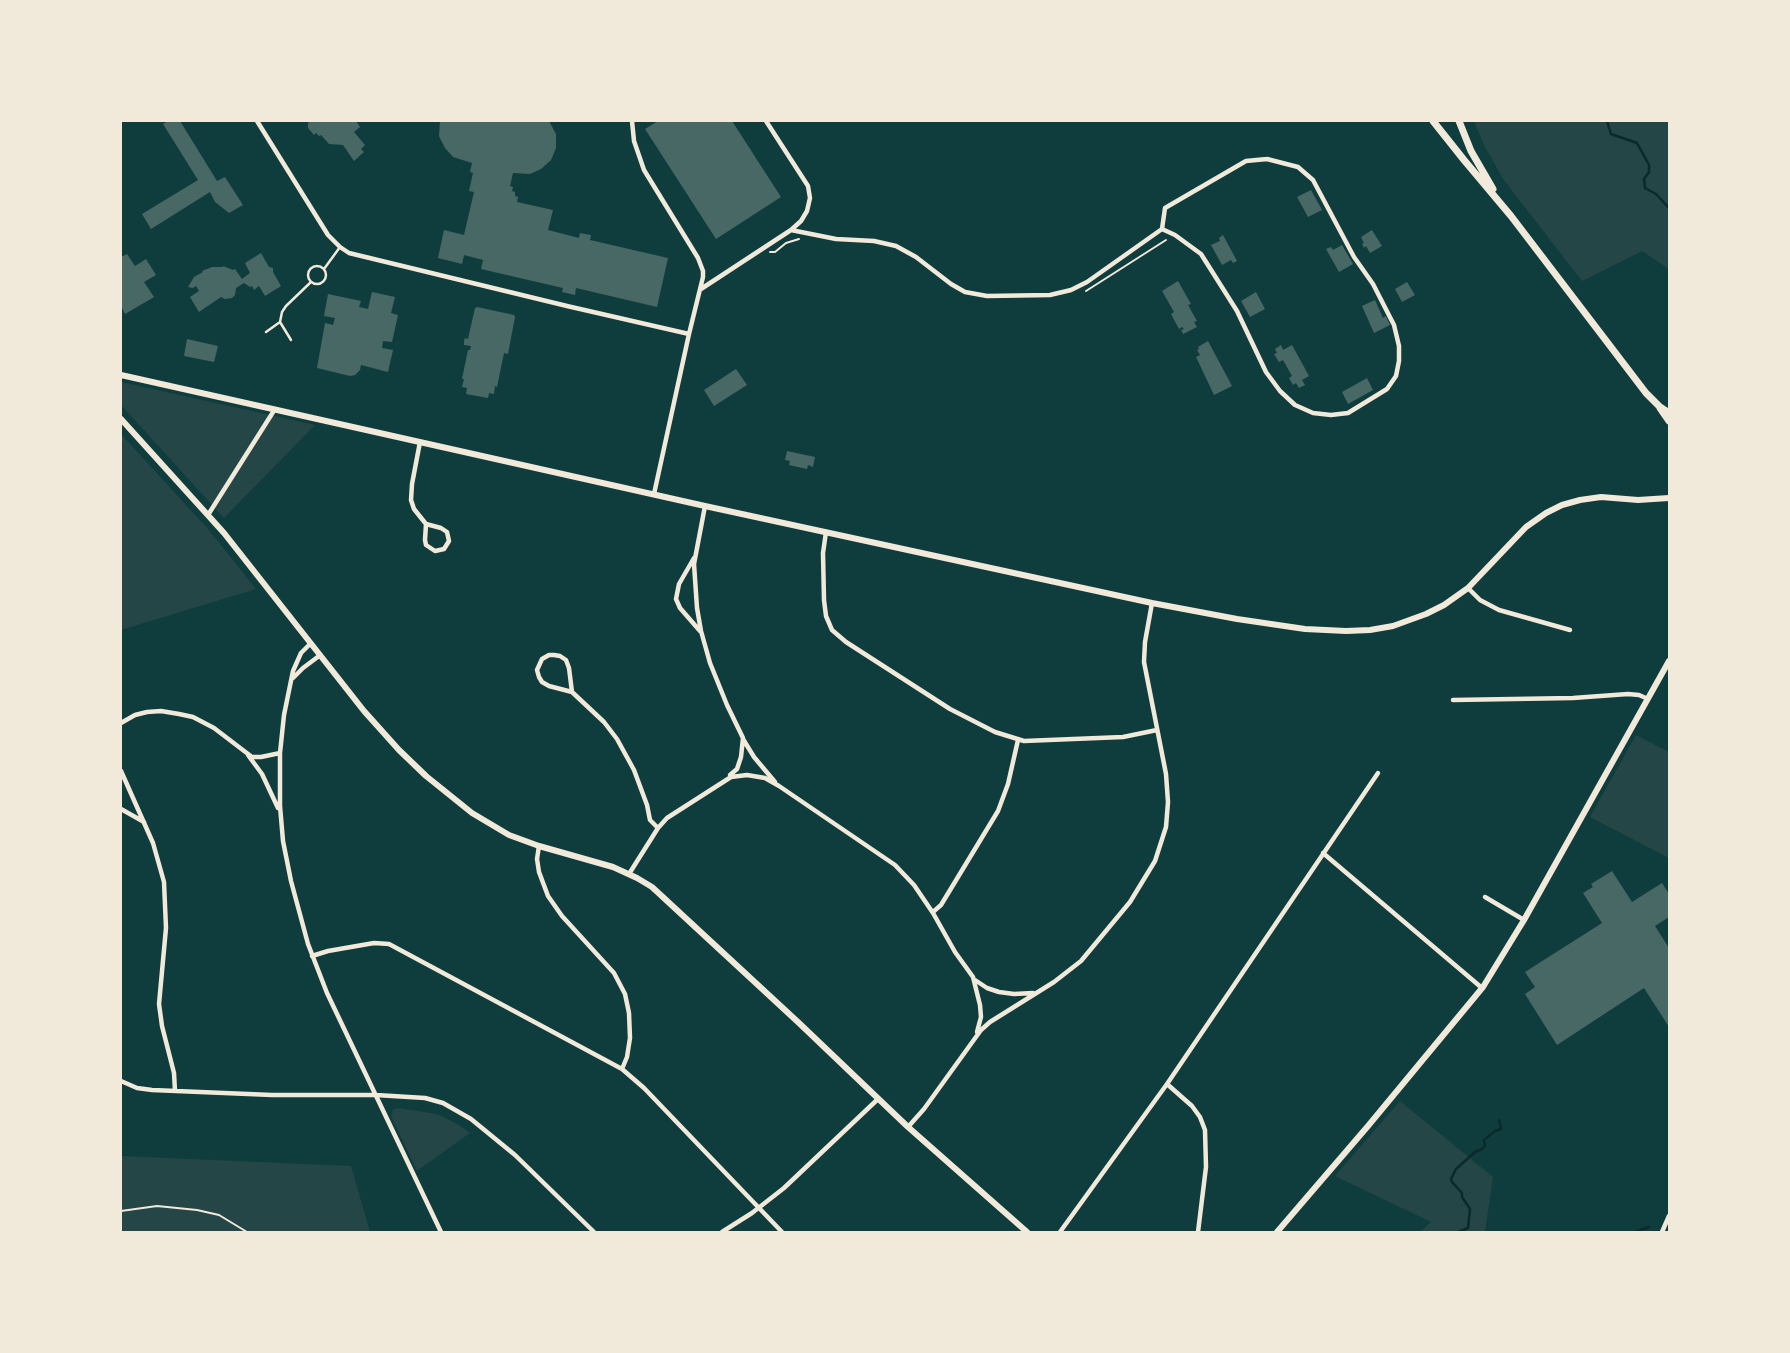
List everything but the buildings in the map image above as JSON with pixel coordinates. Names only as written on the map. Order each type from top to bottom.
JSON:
[{"type":"main road","points":[[1433,121],[1511,216],[1646,393],[1669,413]]},
{"type":"main road","points":[[1459,121],[1475,159],[1511,216]]},
{"type":"main road","points":[[1660,407],[1669,421]]},
{"type":"street","points":[[257,121],[328,235],[349,253],[689,334]]},
{"type":"street","points":[[632,121],[634,141],[644,170],[698,258],[703,271],[654,494]]},
{"type":"street","points":[[700,289],[791,230],[807,211],[810,198],[808,186],[766,121]]},
{"type":"street","points":[[791,230],[836,239],[874,241],[896,246],[965,292],[987,296],[1050,295],[1071,290],[1087,282],[1162,229],[1165,208],[1246,160],[1267,159],[1298,167],[1313,180],[1394,325],[1399,361],[1396,376],[1387,390],[1348,413],[1331,415],[1295,405],[1266,372],[1237,311],[1201,254],[1162,229]]},
{"type":"street","points":[[121,375],[826,533],[1152,603],[1298,628],[1358,631],[1417,618],[1444,605],[1468,588],[1517,535],[1551,510],[1601,497],[1638,500],[1667,498]]},
{"type":"street","points":[[208,515],[275,409]]},
{"type":"street","points":[[121,419],[208,515],[381,731],[435,784],[462,806],[509,835],[592,860],[644,882],[665,898],[908,1127],[1027,1232]]},
{"type":"street","points":[[421,441],[411,500],[414,509],[426,524],[447,532],[449,541],[443,550],[433,551],[426,545],[426,524]]},
{"type":"street","points":[[705,506],[694,572],[701,631],[710,663],[743,738],[754,757],[779,786]]},
{"type":"street","points":[[826,533],[823,553],[824,600],[826,616],[832,630],[846,642],[950,709],[986,728],[1018,740],[1122,737],[1157,730]]},
{"type":"street","points":[[695,557],[681,579],[676,599],[680,608],[701,631]]},
{"type":"street","points":[[1468,588],[1480,600],[1499,610],[1570,630]]},
{"type":"street","points":[[908,1127],[976,1036],[990,1022],[1068,972],[1087,955],[1130,902],[1155,861],[1164,836],[1168,811],[1166,774],[1144,656],[1152,603]]},
{"type":"street","points":[[310,644],[298,658],[291,681],[280,753],[281,819],[292,888],[312,956],[332,1005],[441,1232]]},
{"type":"street","points":[[572,691],[566,660],[554,654],[542,659],[537,672],[542,682],[572,691],[604,722],[622,747],[635,770],[650,820],[658,828]]},
{"type":"street","points":[[291,681],[319,656]]},
{"type":"street","points":[[1278,1232],[1482,988],[1524,920],[1669,661]]},
{"type":"street","points":[[1453,700],[1573,698],[1628,694],[1648,699]]},
{"type":"street","points":[[122,722],[147,712],[170,712],[186,715],[221,732],[248,755],[262,774],[281,819]]},
{"type":"street","points":[[629,874],[667,818],[737,769],[743,738]]},
{"type":"street","points":[[933,912],[941,905],[998,811],[1008,784],[1018,740]]},
{"type":"street","points":[[248,755],[261,757],[280,753]]},
{"type":"street","points":[[121,771],[158,855],[165,891],[166,938],[159,1004],[174,1073],[175,1091]]},
{"type":"street","points":[[1060,1232],[1167,1084],[1378,774]]},
{"type":"street","points":[[727,778],[752,775],[779,786],[895,865],[914,885],[933,912],[950,944],[973,977],[981,1011],[976,1036]]},
{"type":"street","points":[[121,809],[145,823]]},
{"type":"street","points":[[539,846],[539,872],[548,896],[557,910],[614,973],[625,994],[629,1013],[629,1038],[627,1057],[622,1069]]},
{"type":"street","points":[[1323,853],[1482,988]]},
{"type":"street","points":[[1485,897],[1524,920]]},
{"type":"street","points":[[312,956],[374,943],[389,944],[622,1069],[645,1087],[782,1232]]},
{"type":"street","points":[[973,977],[987,988],[999,992],[1037,992]]},
{"type":"street","points":[[121,1081],[137,1088],[175,1091],[376,1095],[425,1098],[443,1103],[460,1111],[515,1155],[594,1232]]},
{"type":"street","points":[[1167,1084],[1192,1106],[1205,1130],[1206,1167],[1198,1232]]},
{"type":"street","points":[[722,1232],[784,1188],[878,1099]]},
{"type":"street","points":[[1662,1232],[1669,1216]]},
{"type":"lane","points":[[324,269],[340,247]]},
{"type":"lane","points":[[318,266],[324,269],[327,276],[324,282],[316,285],[311,282],[308,274],[310,269],[318,266]]},
{"type":"lane","points":[[266,332],[280,321],[286,306],[311,282]]},
{"type":"lane","points":[[280,321],[291,340]]},
{"type":"path","points":[[1082,293],[1175,235]]},
{"type":"path","points":[[761,249],[775,252],[786,243],[800,239]]},
{"type":"path","points":[[121,1211],[157,1206],[197,1210],[219,1215],[247,1232]]},
{"type":"shaded area","points":[[1474,121],[1669,121],[1669,269],[1642,251],[1582,281],[1503,179]]},
{"type":"shaded area","points":[[121,382],[315,425],[224,518],[121,405]]},
{"type":"shaded area","points":[[121,434],[208,529],[256,589],[121,630]]},
{"type":"shaded area","points":[[1636,735],[1669,752],[1669,858],[1590,817]]},
{"type":"shaded area","points":[[1400,1101],[1493,1177],[1485,1232],[1420,1232],[1431,1222],[1335,1176]]},
{"type":"shaded area","points":[[398,1108],[437,1114],[470,1133],[417,1171],[391,1116],[393,1110]]},
{"type":"shaded area","points":[[121,1156],[351,1166],[370,1232],[121,1232]]},
{"type":"waterway","points":[[1607,121],[1611,134],[1637,143],[1649,165],[1649,172],[1644,179],[1645,188],[1656,194],[1669,208]]},
{"type":"waterway","points":[[1458,1232],[1468,1228],[1470,1209],[1451,1179],[1456,1169],[1485,1146],[1484,1140],[1501,1129],[1499,1120]]},
{"type":"waterway","points":[[1634,1232],[1649,1227]]}]
